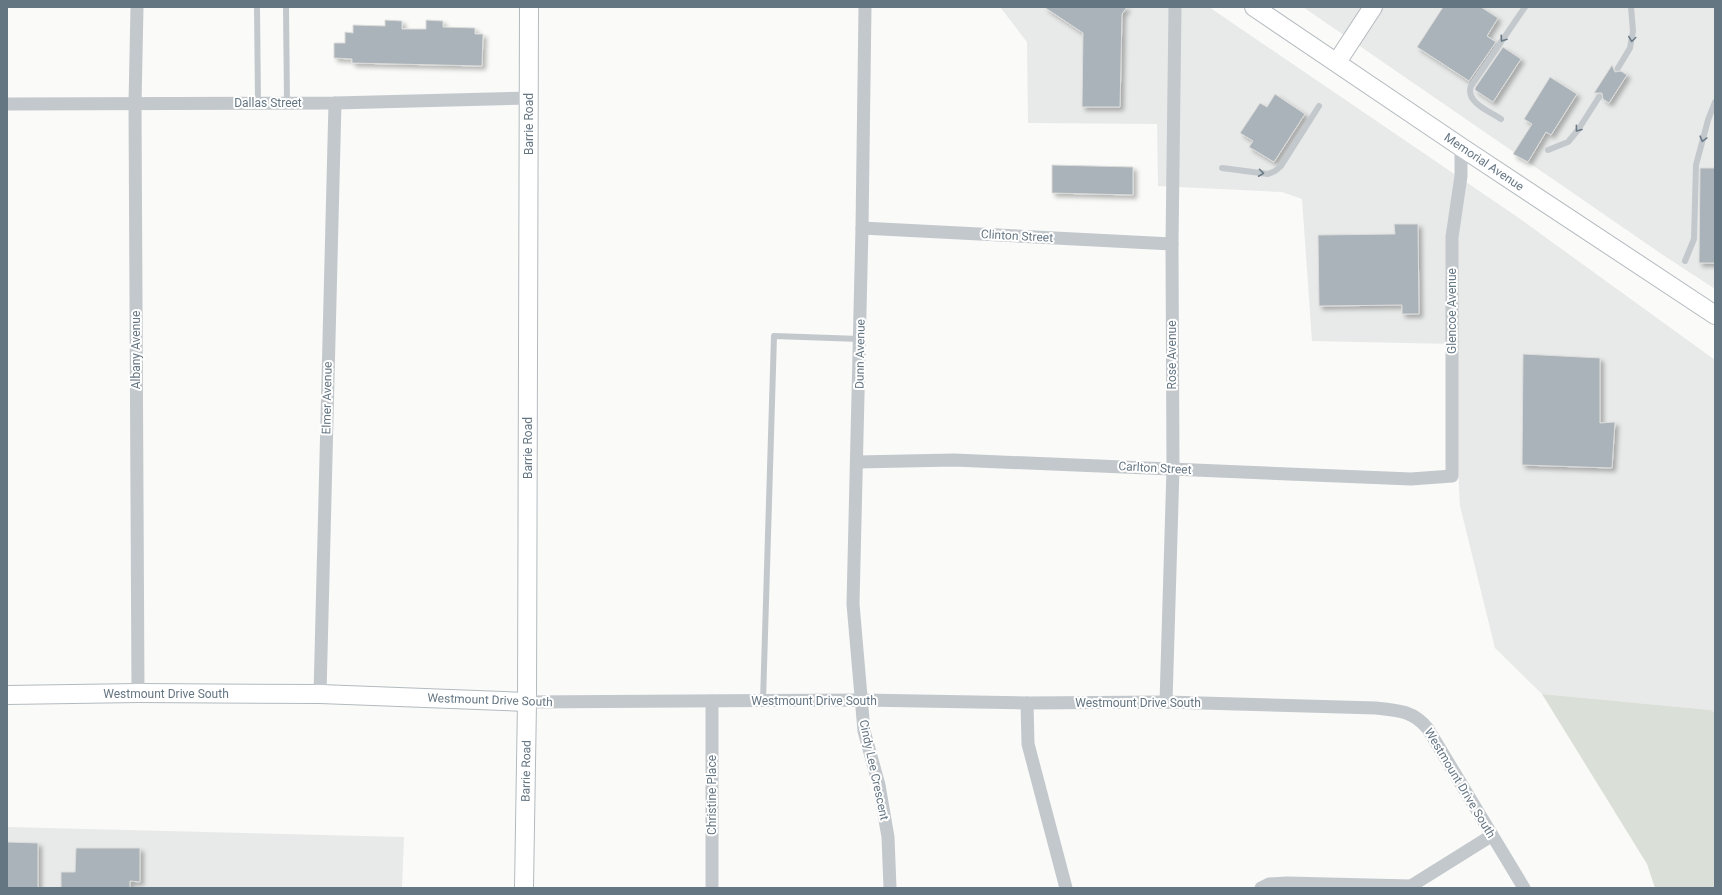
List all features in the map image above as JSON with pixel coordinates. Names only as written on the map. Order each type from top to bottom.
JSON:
[{"type":"street","name":"Albany Avenue","points":[[137,7],[135,104],[138,693]]},
{"type":"street","name":"Barrie Road","points":[[524,888],[527,702],[529,7]]},
{"type":"street","name":"Dunn Avenue","points":[[862,700],[853,604],[860,339],[865,7]]},
{"type":"street","name":"Rose Avenue","points":[[1166,702],[1173,469],[1172,244],[1175,7]]},
{"type":"street","name":"Memorial Avenue","points":[[1254,7],[1461,147],[1715,315]]},
{"type":"street","points":[[1337,62],[1373,7]]},
{"type":"street","name":"Dallas Street","points":[[7,104],[335,103],[529,98]]},
{"type":"street","name":"Elmer Avenue","points":[[320,694],[335,103]]},
{"type":"street","name":"Glencoe Avenue","points":[[1452,476],[1452,237],[1461,176],[1461,147]]},
{"type":"street","name":"Clinton Street","points":[[862,228],[1172,244]]},
{"type":"street","name":"Carlton Street","points":[[857,462],[954,460],[1411,479],[1452,476]]},
{"type":"street","name":"Westmount Drive South","points":[[7,695],[138,693],[320,694],[527,702],[862,700],[1027,703],[1166,702],[1376,708],[1410,714],[1416,717],[1428,729],[1491,836],[1524,888]]},
{"type":"street","name":"Cindy Lee Crescent","points":[[862,700],[864,731],[879,785],[888,837],[890,888]]},
{"type":"street","name":"Christine Place","points":[[712,701],[712,888]]},
{"type":"street","points":[[1027,703],[1028,744],[1066,888]]},
{"type":"street","points":[[1261,888],[1269,884],[1287,883],[1411,887],[1491,836]]},
{"type":"lane","points":[[257,7],[258,103]]},
{"type":"lane","points":[[286,7],[287,103]]},
{"type":"lane","points":[[1501,119],[1475,102],[1471,98],[1469,91],[1525,7]]},
{"type":"lane","points":[[1618,68],[1630,48],[1633,31],[1631,7]]},
{"type":"lane","points":[[1548,150],[1568,142],[1578,130],[1599,97]]},
{"type":"lane","points":[[1685,261],[1694,239],[1696,166],[1708,120],[1715,102]]},
{"type":"lane","points":[[1222,168],[1268,174],[1275,171],[1281,166],[1320,106]]},
{"type":"lane","points":[[763,701],[774,336],[860,339]]},
{"type":"shaded area","points":[[1000,7],[1209,7],[1516,216],[1715,360],[1715,713],[1711,710],[1542,694],[1495,648],[1460,506],[1451,344],[1312,341],[1302,199],[1282,192],[1158,186],[1157,124],[1028,123],[1027,42]]},
{"type":"shaded area","points":[[1303,7],[1715,7],[1715,289],[1663,255]]},
{"type":"shaded area","points":[[1542,694],[1711,710],[1715,713],[1715,888],[1655,888],[1647,864]]},
{"type":"shaded area","points":[[7,827],[404,837],[402,888],[7,888]]},
{"type":"building","points":[[1044,7],[1127,7],[1122,14],[1120,107],[1082,107],[1083,33]]},
{"type":"building","points":[[1443,7],[1481,7],[1498,18],[1487,36],[1496,42],[1469,81],[1417,47]]},
{"type":"building","points":[[385,20],[402,21],[402,29],[426,29],[426,20],[443,21],[443,27],[475,28],[475,34],[483,34],[482,66],[352,63],[352,59],[334,58],[334,43],[345,43],[345,32],[353,33],[353,25],[385,26]]},
{"type":"building","points":[[1503,47],[1521,59],[1493,102],[1475,90],[1475,88]]},
{"type":"building","points":[[1612,65],[1615,72],[1621,71],[1627,75],[1609,103],[1603,99],[1602,93],[1594,93]]},
{"type":"building","points":[[1550,77],[1577,94],[1551,135],[1546,132],[1528,162],[1513,154],[1532,124],[1524,119]]},
{"type":"building","points":[[1275,94],[1305,114],[1274,162],[1249,147],[1253,141],[1240,133],[1260,103],[1267,107]]},
{"type":"building","points":[[1052,165],[1133,167],[1133,195],[1052,193]]},
{"type":"building","points":[[1700,168],[1715,168],[1715,263],[1699,263]]},
{"type":"building","points":[[1394,224],[1418,224],[1419,314],[1402,314],[1402,305],[1319,306],[1318,235],[1395,234]]},
{"type":"building","points":[[1523,354],[1600,358],[1600,423],[1615,422],[1612,468],[1522,465]]},
{"type":"building","points":[[7,842],[38,843],[38,888],[7,888]]},
{"type":"building","points":[[76,848],[140,848],[140,882],[130,881],[130,888],[61,888],[61,872],[75,872]]}]
